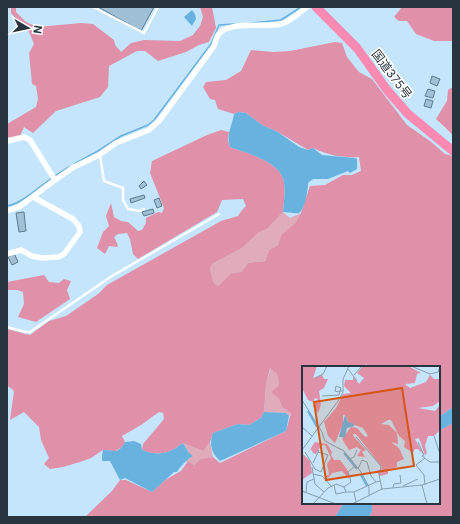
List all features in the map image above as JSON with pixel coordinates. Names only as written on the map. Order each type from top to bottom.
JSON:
[{"type":"highway","name":"国道375号","points":[[316,7],[357,48],[387,90],[408,114],[453,151]]},
{"type":"street","points":[[7,211],[19,207],[33,197],[54,178],[99,155],[116,143],[149,130],[159,120],[214,46],[218,35],[224,29],[233,26],[270,26],[282,24],[296,16],[306,7]]},
{"type":"street","points":[[7,141],[24,137],[30,140],[54,178]]},
{"type":"street","points":[[7,254],[21,250],[37,257],[59,257],[64,254],[80,232],[79,226],[74,219],[33,197]]},
{"type":"lane","points":[[93,7],[144,34],[158,7]]},
{"type":"lane","points":[[99,155],[104,181],[123,188],[123,200],[128,209],[140,211],[144,209]]},
{"type":"lane","points":[[7,327],[30,332],[112,276],[219,214]]},
{"type":"shaded area","points":[[11,7],[16,7],[16,12],[26,22],[37,27],[81,23],[93,24],[114,40],[115,45],[121,52],[131,43],[144,40],[180,41],[193,35],[200,26],[203,17],[200,7],[212,7],[216,28],[209,42],[199,45],[186,52],[158,61],[145,51],[137,51],[109,66],[108,87],[100,97],[56,111],[33,133],[24,127],[20,136],[7,138],[7,124],[36,107],[38,99],[36,86],[32,84],[29,53],[34,44],[29,32],[11,13]]},
{"type":"shaded area","points":[[402,7],[453,7],[453,41],[434,41],[416,34],[407,21],[399,21],[394,17]]},
{"type":"shaded area","points":[[335,42],[342,43],[347,57],[359,72],[372,79],[407,125],[430,141],[445,154],[453,156],[453,407],[440,416],[440,366],[368,366],[366,364],[365,366],[302,366],[302,504],[343,504],[335,517],[85,517],[112,491],[120,480],[126,480],[152,492],[165,480],[181,471],[188,461],[194,465],[201,459],[213,457],[220,463],[286,431],[291,413],[282,407],[279,399],[271,392],[279,385],[277,374],[270,368],[266,384],[264,412],[261,418],[249,425],[238,424],[213,433],[210,442],[203,451],[183,443],[164,453],[154,453],[142,450],[143,444],[164,419],[163,413],[159,412],[122,436],[125,442],[122,447],[116,451],[103,450],[91,458],[80,462],[50,469],[44,464],[49,458],[41,440],[39,427],[24,412],[10,420],[14,391],[8,386],[7,329],[30,335],[49,321],[66,316],[98,294],[107,285],[221,221],[238,216],[246,206],[243,199],[222,200],[217,212],[138,259],[133,254],[130,239],[127,233],[118,234],[114,237],[118,247],[109,246],[105,254],[97,248],[103,232],[109,226],[106,216],[111,203],[114,217],[121,221],[128,222],[138,231],[142,230],[146,223],[146,218],[158,212],[162,213],[164,208],[150,173],[152,161],[207,135],[221,130],[229,132],[228,140],[230,147],[260,158],[274,166],[283,178],[284,186],[283,212],[268,228],[258,233],[242,248],[212,264],[210,269],[214,283],[218,286],[231,273],[241,272],[248,263],[265,261],[269,250],[278,245],[281,235],[295,223],[301,213],[310,186],[325,185],[343,175],[352,175],[361,171],[359,157],[335,156],[313,148],[308,150],[278,132],[262,125],[246,113],[238,112],[234,114],[218,109],[215,100],[210,99],[203,87],[206,82],[226,80],[241,71],[251,50],[273,52],[290,51]]},
{"type":"shaded area","points":[[453,87],[453,136],[436,119],[447,101],[448,90]]},
{"type":"shaded area","points":[[283,212],[290,218],[301,213],[295,223],[281,235],[278,245],[269,250],[265,261],[248,263],[241,272],[231,273],[218,286],[214,283],[210,269],[212,264],[242,248],[258,233],[268,228]]},
{"type":"shaded area","points":[[44,275],[49,282],[59,283],[64,279],[71,281],[67,290],[70,299],[36,322],[18,317],[24,304],[23,292],[17,290],[7,290],[7,282]]},
{"type":"shaded area","points":[[271,367],[277,374],[279,385],[271,392],[279,399],[282,407],[291,413],[289,416],[286,413],[264,412],[266,384]]},
{"type":"shaded area","points":[[453,423],[453,517],[369,517],[372,511],[372,504],[440,504],[440,430]]},
{"type":"shaded area","points":[[210,442],[213,457],[201,459],[194,465],[186,461],[190,458],[189,453],[183,443],[203,451]]},
{"type":"water","points":[[192,10],[196,19],[192,26],[184,17]]},
{"type":"water","points":[[238,112],[246,113],[262,125],[278,132],[299,147],[308,150],[313,148],[322,155],[355,158],[357,159],[357,169],[350,173],[348,171],[328,179],[313,179],[308,183],[306,200],[301,211],[299,213],[283,212],[284,186],[283,178],[279,172],[274,166],[260,158],[230,147],[230,130],[234,114]]},
{"type":"water","points":[[453,407],[453,423],[440,430],[440,416]]},
{"type":"water","points":[[264,412],[286,413],[289,416],[286,431],[220,461],[211,444],[213,433],[238,424],[249,425],[261,418]]},
{"type":"water","points":[[134,441],[141,444],[142,450],[154,453],[164,453],[183,443],[189,453],[193,456],[184,463],[177,472],[174,472],[152,492],[125,478],[120,480],[110,461],[102,461],[103,450],[117,451],[125,442]]},
{"type":"water","points":[[343,504],[372,504],[372,511],[369,517],[335,517]]},
{"type":"building","points":[[98,7],[154,7],[141,31]]},
{"type":"building","points":[[432,76],[440,79],[437,86],[430,83]]},
{"type":"building","points":[[428,89],[435,91],[433,98],[425,96]]},
{"type":"building","points":[[426,99],[433,101],[431,108],[424,106]]},
{"type":"building","points":[[144,181],[147,185],[141,189],[139,186]]},
{"type":"building","points":[[144,195],[145,198],[131,203],[130,199]]},
{"type":"building","points":[[159,198],[162,206],[157,208],[154,200]]},
{"type":"building","points":[[153,209],[154,213],[144,216],[142,212]]},
{"type":"building","points":[[24,212],[26,231],[19,232],[16,213]]},
{"type":"building","points":[[14,253],[18,262],[12,265],[8,257]]},
{"type":"waterway","points":[[251,23],[281,20],[301,7]]},
{"type":"waterway","points":[[74,164],[121,136],[148,125],[154,120],[211,44],[219,25],[235,24]]},
{"type":"waterway","points":[[55,176],[69,167]]},
{"type":"waterway","points":[[7,206],[24,199],[52,178]]}]
